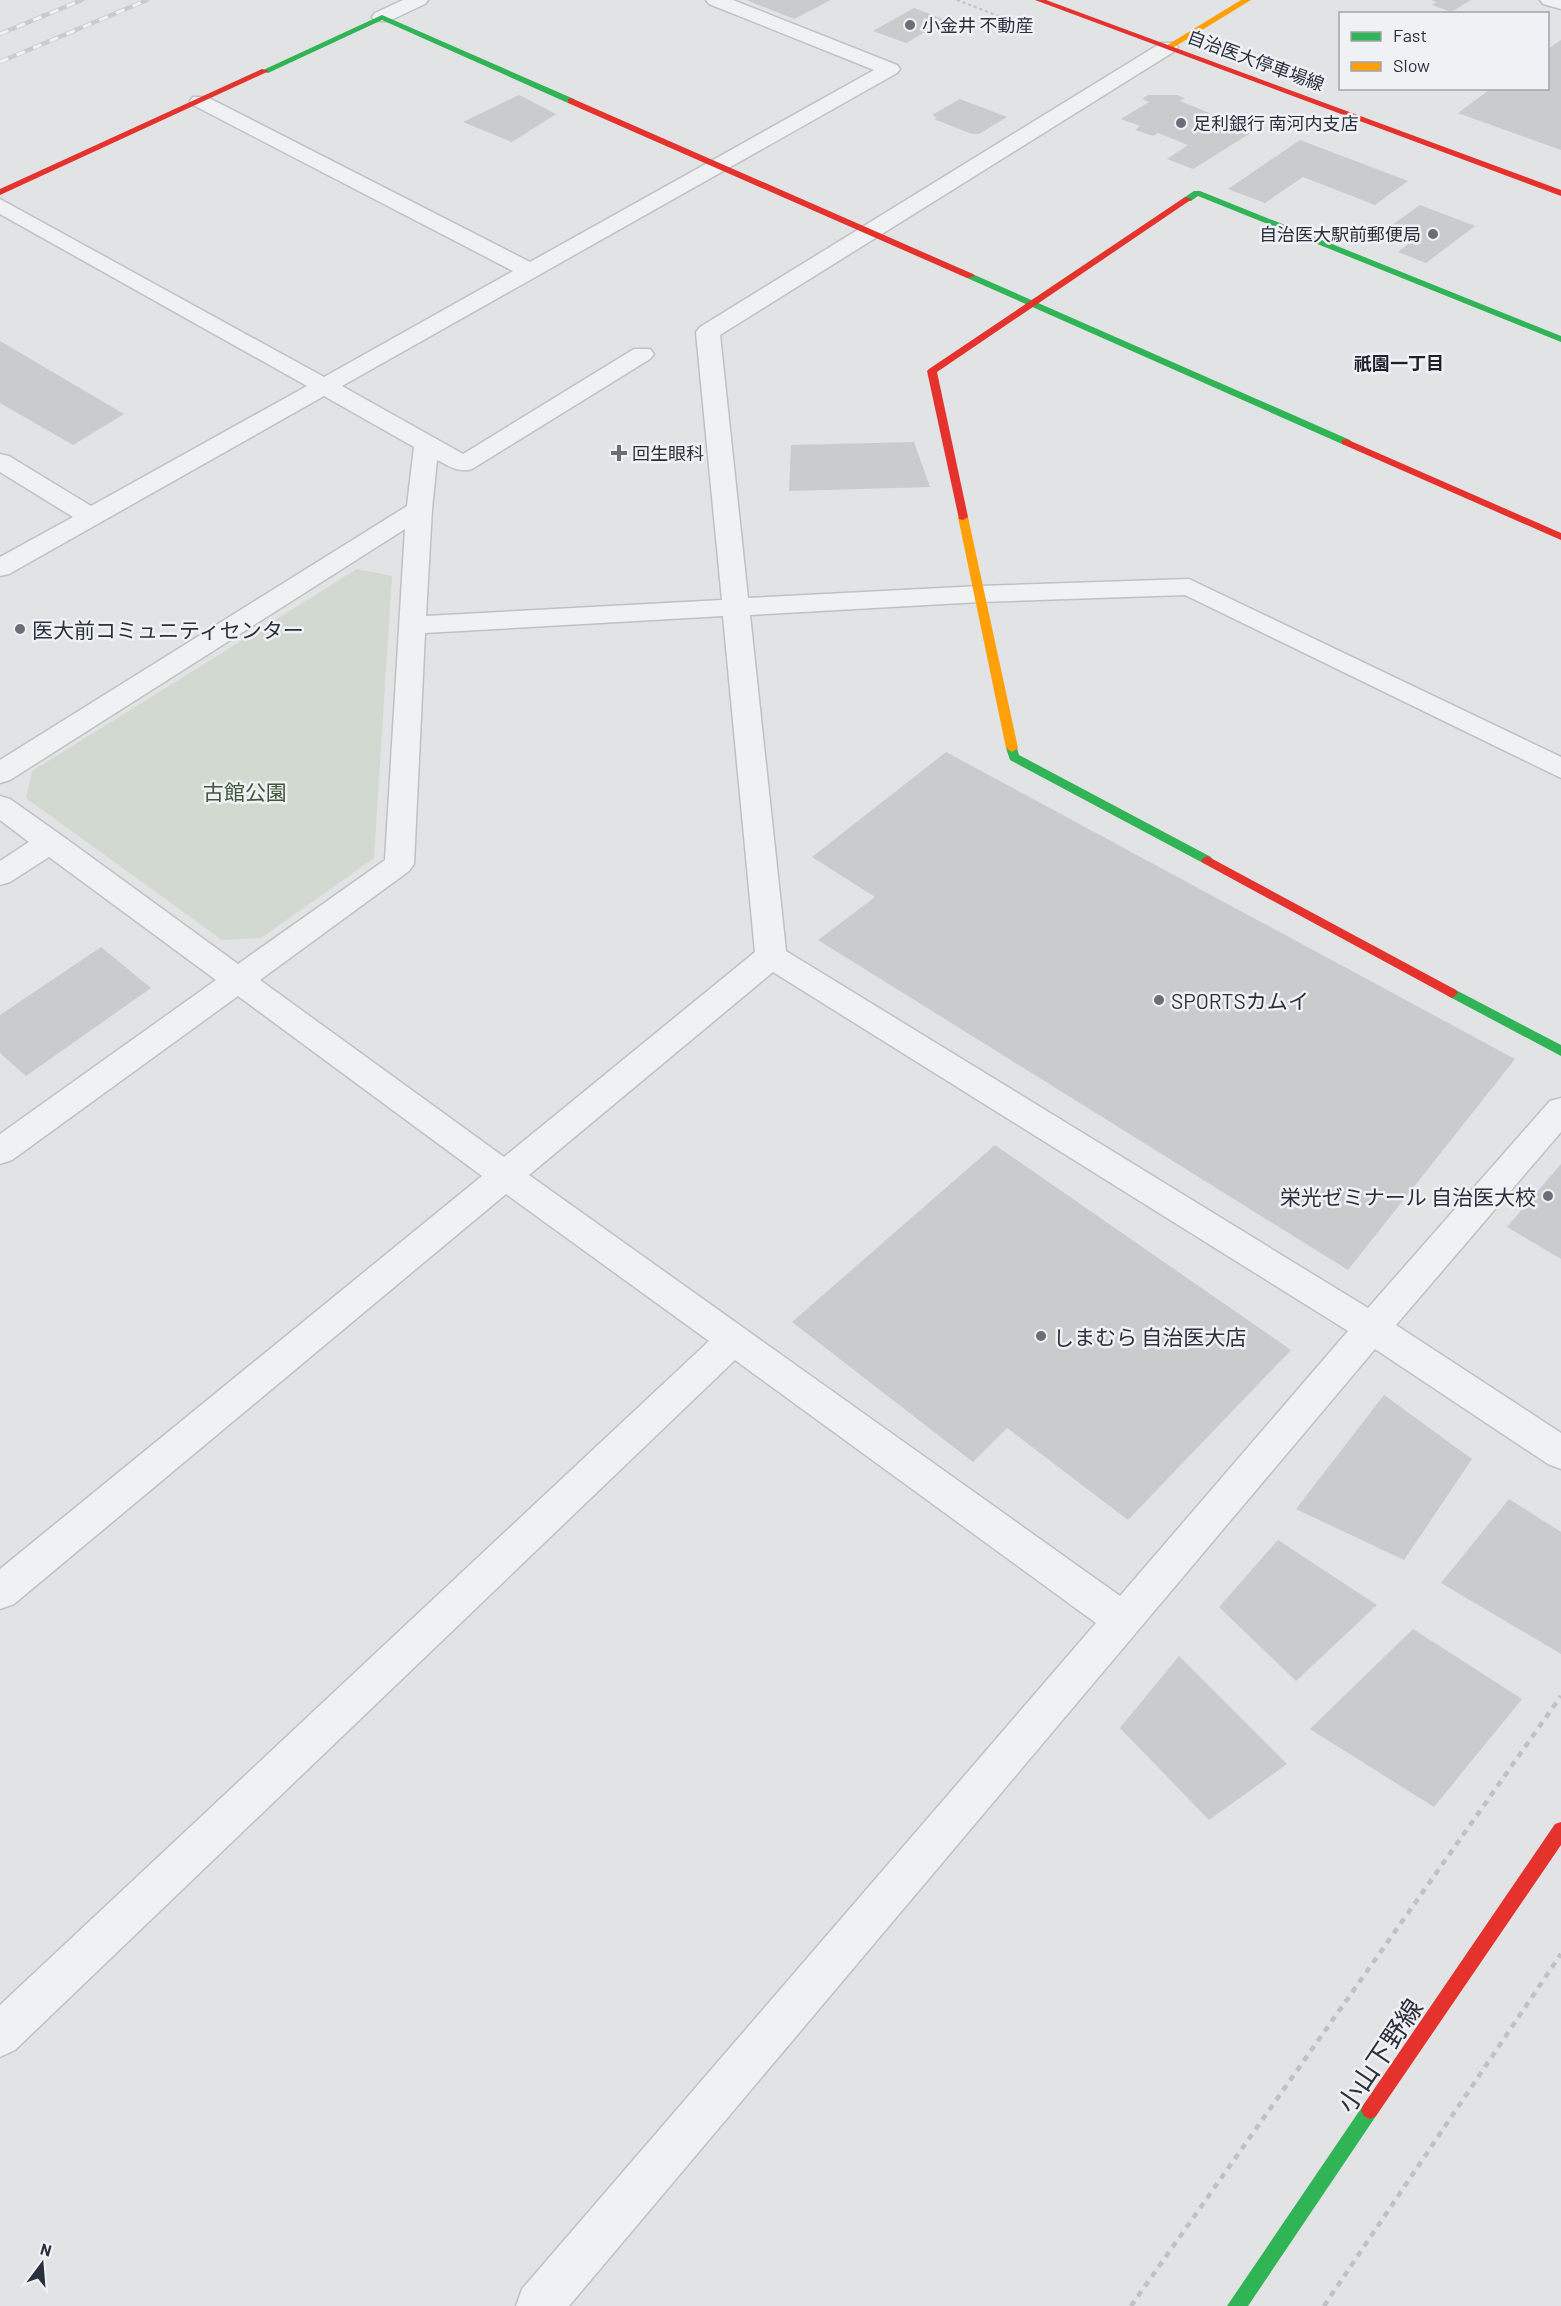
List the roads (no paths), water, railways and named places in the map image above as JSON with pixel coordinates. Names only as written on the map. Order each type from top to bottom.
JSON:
[{"type":"street","points":[[0,192],[418,0]]},
{"type":"street","points":[[0,568],[890,69],[716,0]]},
{"type":"street","name":"自治医大停車場線","points":[[1039,0],[1561,193]]},
{"type":"street","points":[[771,956],[708,332],[1247,0]]},
{"type":"street","points":[[1550,0],[1561,3]]},
{"type":"street","points":[[382,17],[1561,537]]},
{"type":"street","points":[[200,101],[529,270]]},
{"type":"street","points":[[1561,339],[1197,193],[932,371],[1014,757],[1561,1051]]},
{"type":"street","points":[[0,205],[326,385],[463,464],[642,354]]},
{"type":"street","points":[[0,1150],[239,981],[399,864],[419,509],[427,443]]},
{"type":"street","points":[[0,461],[91,517]]},
{"type":"street","points":[[0,772],[419,509]]},
{"type":"street","points":[[412,625],[980,594],[1189,587],[1561,769]]},
{"type":"street","points":[[0,806],[505,1175],[1124,1621]]},
{"type":"street","points":[[0,875],[51,842]]},
{"type":"street","points":[[0,1592],[771,956]]},
{"type":"street","points":[[771,956],[1372,1328],[1561,1453]]},
{"type":"street","points":[[538,2306],[1372,1328],[1561,1110]]},
{"type":"street","points":[[0,2035],[733,1340]]},
{"type":"street","name":"小山下野線","points":[[1237,2306],[1561,1830]]},
{"type":"railway","points":[[0,34],[82,0]]},
{"type":"railway","points":[[0,62],[147,0]]},
{"type":"place","name":"小金井 不動産","points":[[910,25]]},
{"type":"place","name":"足利銀行 南河内支店","points":[[1181,123]]},
{"type":"place","name":"自治医大駅前郵便局","points":[[1433,234]]},
{"type":"place","name":"回生眼科","points":[[619,453]]},
{"type":"place","name":"医大前コミュニティセンター","points":[[20,629]]},
{"type":"place","name":"SPORTSカムイ","points":[[1159,1000]]},
{"type":"place","name":"栄光ゼミナール 自治医大校","points":[[1548,1196]]},
{"type":"place","name":"しまむら 自治医大店","points":[[1041,1336]]},
{"type":"district","name":"祇園一丁目","points":[[1399,363]]},
{"type":"park label","name":"古館公園","points":[[245,791]]}]
